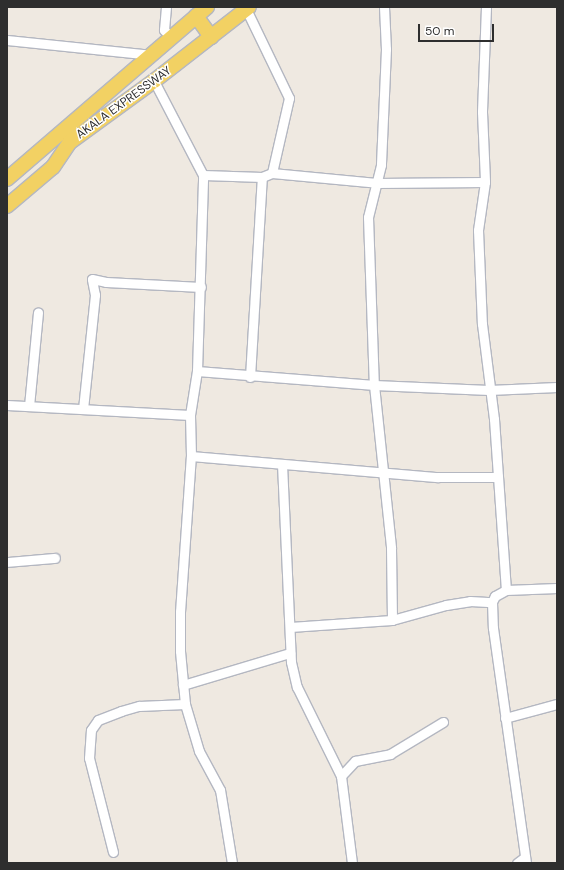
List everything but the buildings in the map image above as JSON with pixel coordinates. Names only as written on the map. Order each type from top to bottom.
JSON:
[{"type":"main road","name":"AKALA EXPRESSWAY","points":[[7,206],[54,167],[70,142],[154,81],[247,8]]},
{"type":"main road","name":"AKALA EXPRESSWAY","points":[[7,179],[201,11]]},
{"type":"main road","points":[[201,11],[211,37]]},
{"type":"street","points":[[166,7],[164,30],[171,38]]},
{"type":"street","points":[[384,7],[384,99],[380,165],[368,217],[374,385],[391,548],[392,620]]},
{"type":"street","points":[[486,7],[482,112],[485,182],[478,230],[482,324],[489,390],[494,419],[506,590]]},
{"type":"street","points":[[247,8],[289,98],[272,174]]},
{"type":"street","points":[[7,40],[152,55]]},
{"type":"street","points":[[154,81],[203,175],[201,287],[197,371],[190,415],[191,456],[180,612],[183,685],[185,704],[199,751],[220,790],[232,863]]},
{"type":"street","points":[[203,175],[262,177],[272,174],[377,180],[391,183],[485,182]]},
{"type":"street","points":[[250,376],[262,177]]},
{"type":"street","points":[[83,409],[95,294],[92,279],[106,282],[201,287]]},
{"type":"street","points":[[29,406],[38,312]]},
{"type":"street","points":[[197,371],[374,385],[489,390],[557,387]]},
{"type":"street","points":[[7,404],[190,415]]},
{"type":"street","points":[[191,456],[282,464],[384,470],[438,477],[498,477]]},
{"type":"street","points":[[282,464],[290,652],[297,687],[342,776],[352,863]]},
{"type":"street","points":[[7,562],[55,558]]},
{"type":"street","points":[[517,863],[525,860],[497,668],[492,602],[498,593],[506,590],[557,588]]},
{"type":"street","points":[[290,627],[392,620],[446,605],[470,601],[492,602]]},
{"type":"street","points":[[183,685],[290,652]]},
{"type":"street","points":[[113,852],[89,758],[91,730],[98,720],[139,706],[185,704]]},
{"type":"street","points":[[505,718],[557,704]]},
{"type":"street","points":[[342,776],[355,761],[390,754],[444,722]]}]
